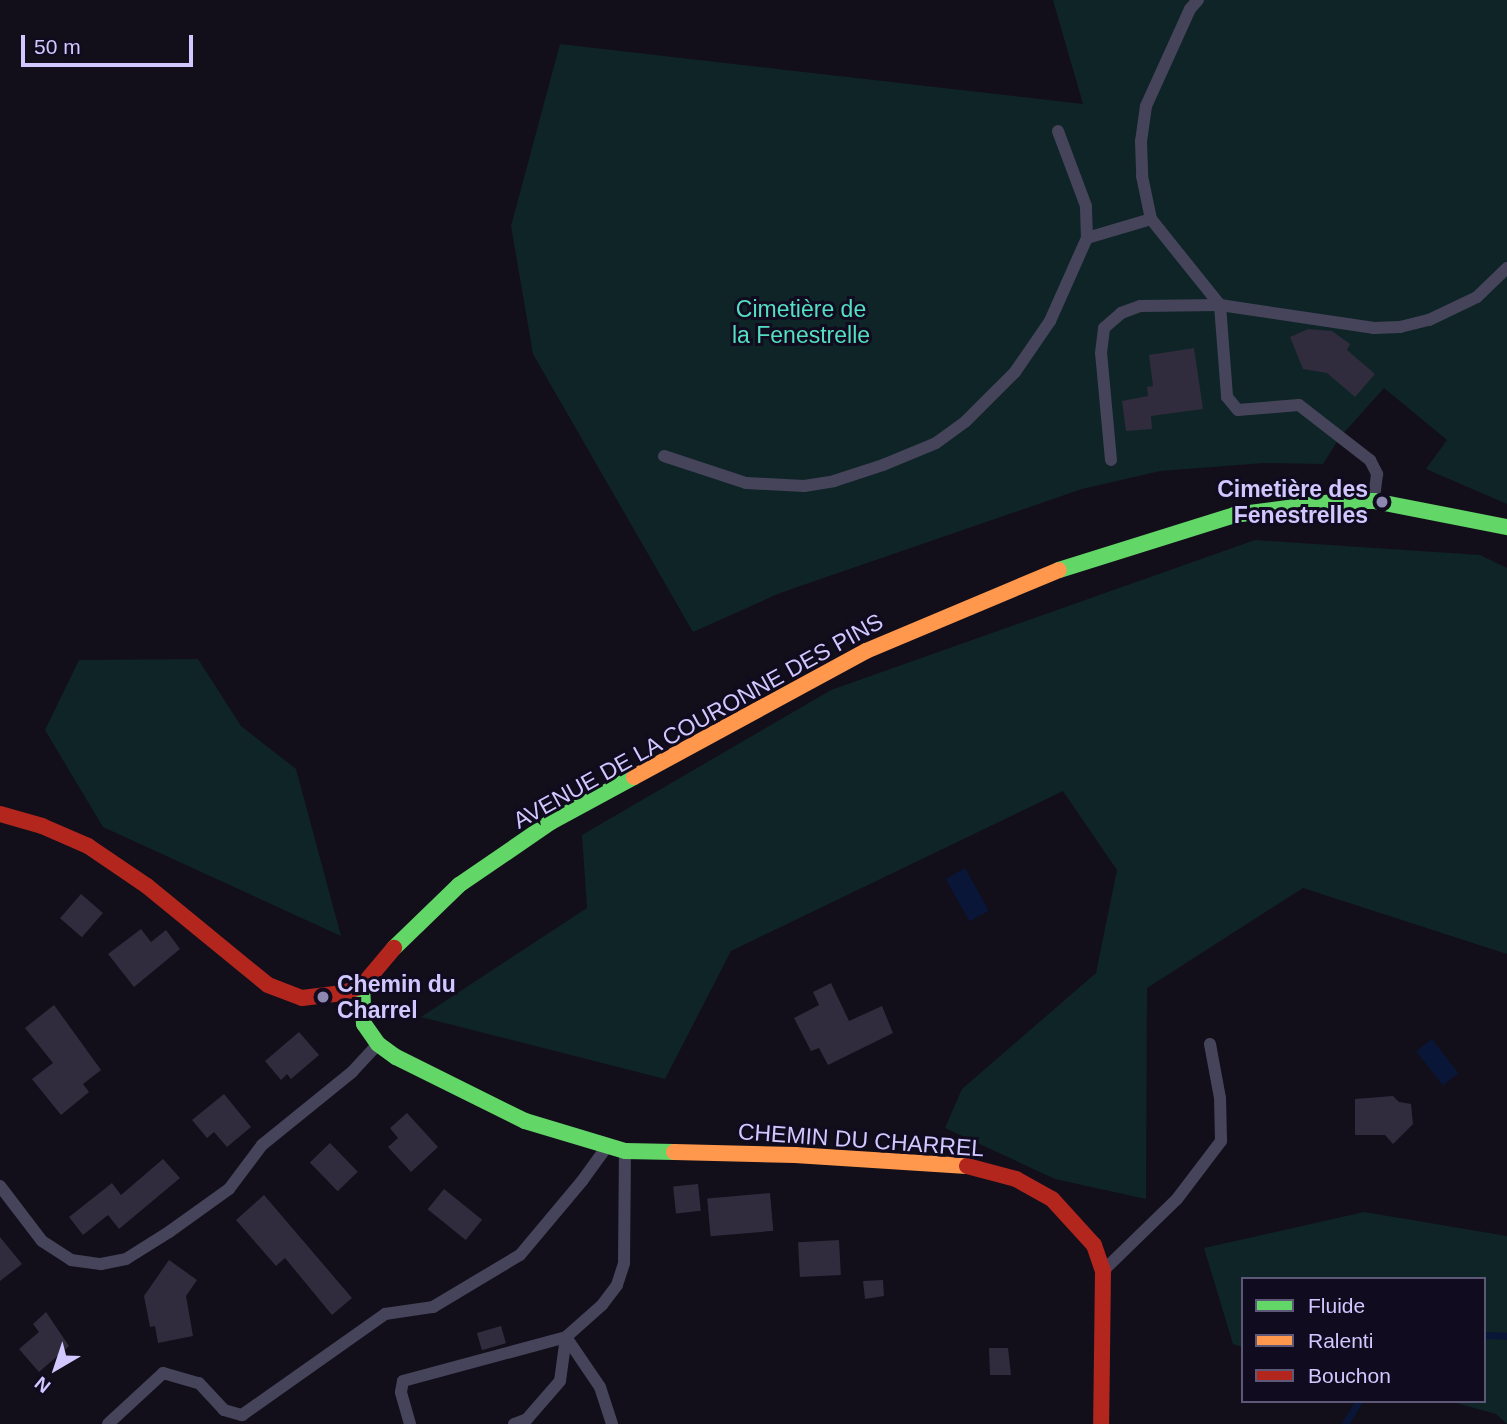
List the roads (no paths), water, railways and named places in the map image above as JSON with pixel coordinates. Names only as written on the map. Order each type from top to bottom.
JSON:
[{"type":"street","name":"AVENUE DE LA COURONNE DES PINS","points":[[362,986],[398,943],[458,885],[551,822],[866,651],[1011,588],[1146,540],[1234,515],[1340,501],[1374,501],[1507,527]]},
{"type":"street","points":[[0,814],[42,826],[88,846],[147,886],[246,969],[282,992],[302,998],[323,997],[362,986],[364,1024],[378,1044]]},
{"type":"street","name":"CHEMIN DU CHARREL","points":[[378,1044],[396,1057],[525,1121],[625,1151],[795,1155],[975,1167],[1016,1179],[1052,1199],[1078,1224],[1094,1245],[1103,1271],[1101,1424]]},
{"type":"lane","points":[[1198,0],[1190,9],[1146,106],[1141,141],[1142,176],[1151,219],[1220,305],[1227,397],[1238,410],[1299,405],[1370,460],[1377,474],[1374,501]]},
{"type":"lane","points":[[664,457],[746,483],[804,486],[857,475],[936,443],[967,421],[1015,372],[1050,321],[1087,238],[1086,205],[1058,131]]},
{"type":"lane","points":[[1087,238],[1151,219]]},
{"type":"lane","points":[[1111,460],[1101,353],[1104,328],[1121,313],[1140,306],[1220,305],[1374,328],[1400,327],[1429,320],[1477,297],[1507,268]]},
{"type":"lane","points":[[0,1186],[41,1241],[71,1260],[102,1264],[126,1259],[229,1189],[262,1145],[352,1072],[378,1044]]},
{"type":"lane","points":[[1103,1271],[1177,1199],[1221,1141],[1220,1098],[1210,1044]]},
{"type":"lane","points":[[108,1424],[163,1373],[199,1383],[224,1410],[242,1415],[385,1314],[433,1307],[520,1255],[582,1181],[607,1145]]},
{"type":"lane","points":[[410,1424],[401,1392],[403,1381],[566,1337],[603,1305],[617,1285],[624,1263],[625,1151]]},
{"type":"lane","points":[[514,1424],[527,1419],[560,1381],[566,1337]]},
{"type":"lane","points":[[566,1337],[600,1387],[612,1424]]},
{"type":"water","points":[[965,868],[989,911],[970,922],[946,879]]},
{"type":"water","points":[[1432,1039],[1458,1073],[1443,1085],[1416,1051]]},
{"type":"waterway","points":[[1486,1335],[1507,1336]]},
{"type":"waterway","points":[[1345,1424],[1358,1403]]},
{"type":"place","name":"Cimetière des Fenestrelles","points":[[1382,502]]},
{"type":"place","name":"Chemin du Charrel","points":[[323,997]]},
{"type":"park label","name":"Cimetière de la Fenestrelle","points":[[801,322]]}]
